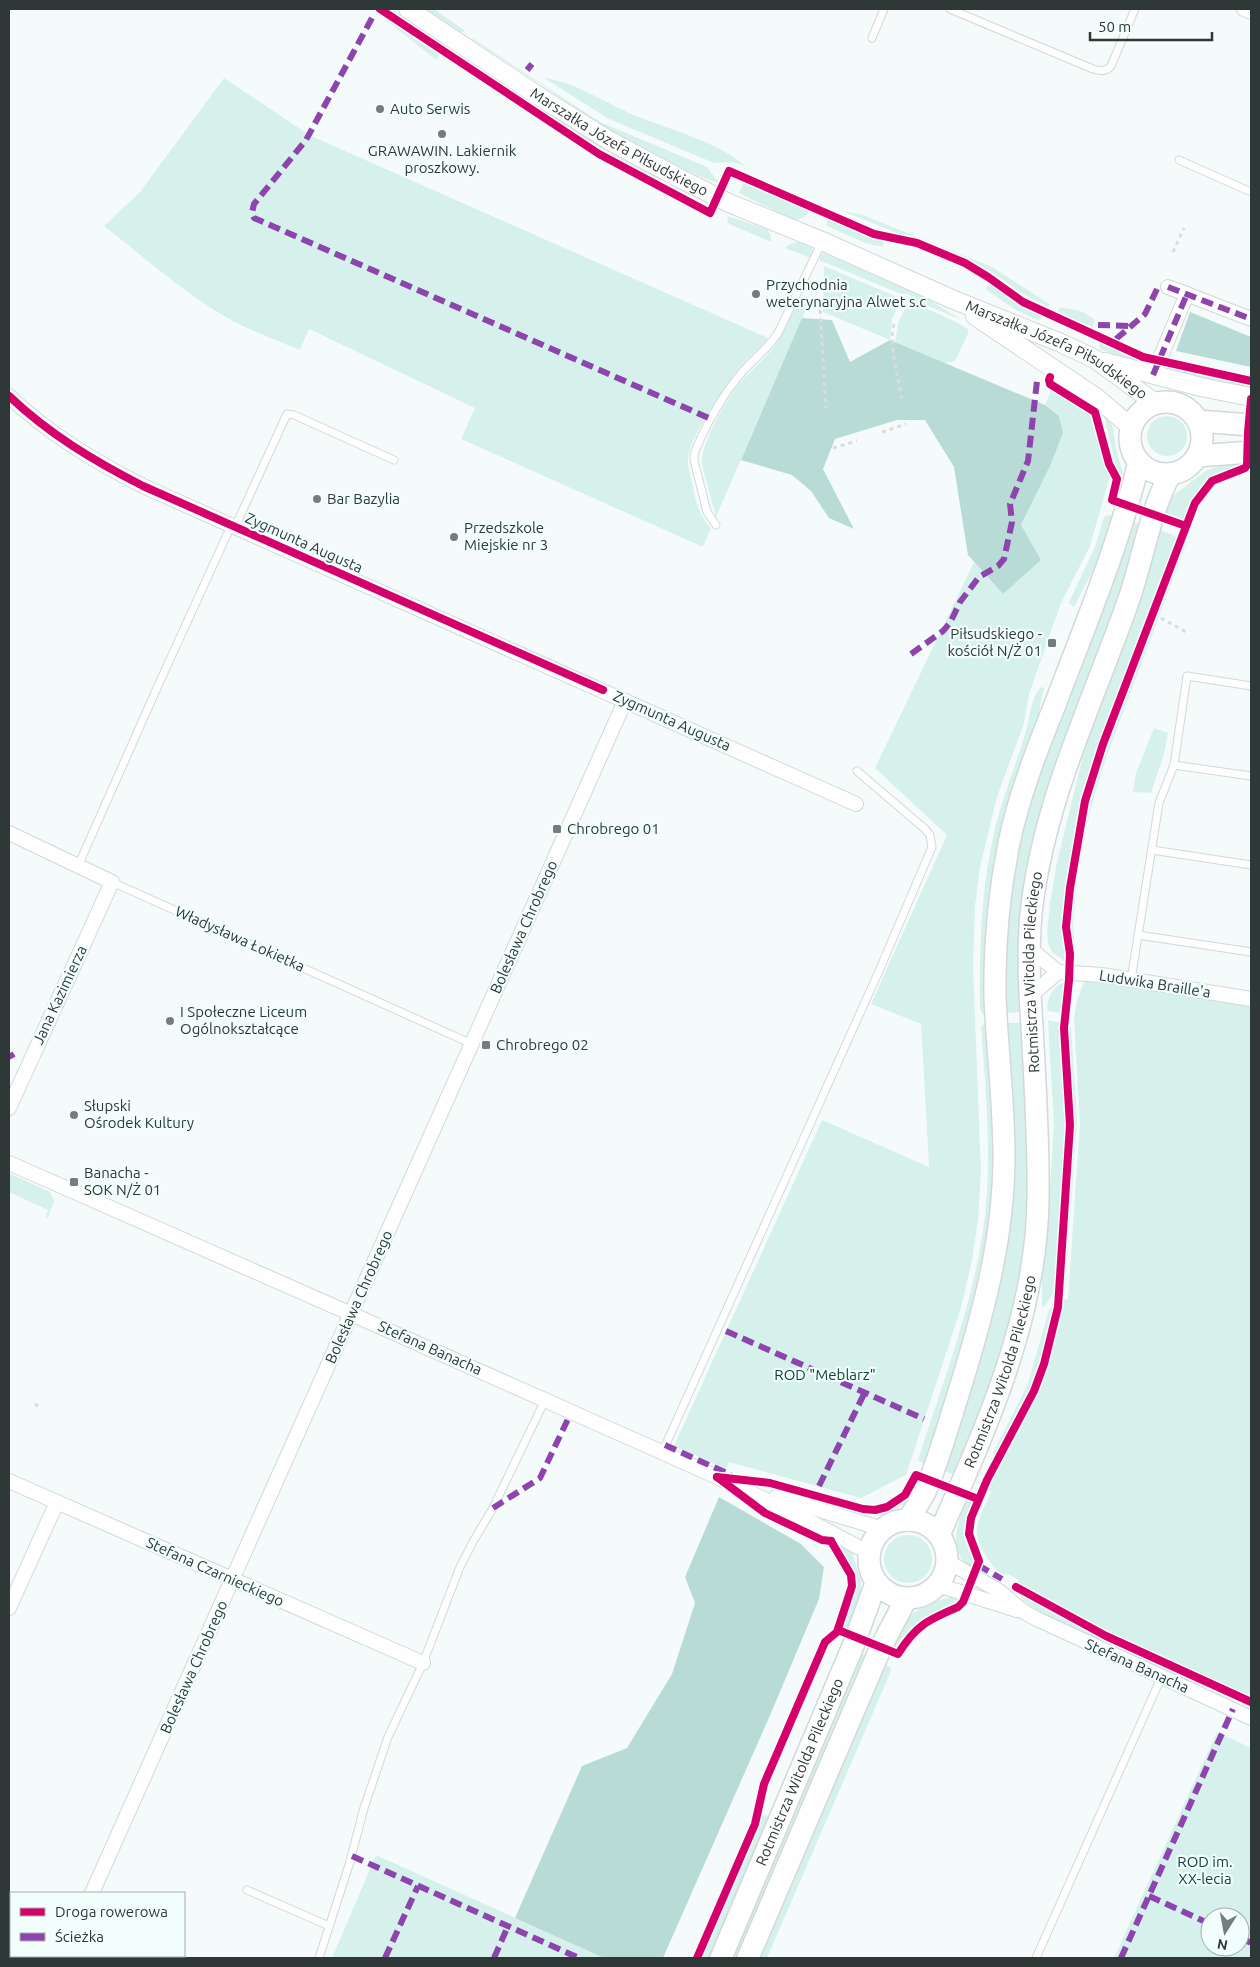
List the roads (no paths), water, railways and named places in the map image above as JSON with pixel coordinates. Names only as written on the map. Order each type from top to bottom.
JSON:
[{"type":"main road","points":[[1168,402],[1180,404],[1190,411],[1198,421],[1201,432],[1201,444],[1197,456],[1181,471],[1170,474],[1148,470],[1139,462],[1130,446],[1131,427],[1136,416],[1145,408],[1155,403],[1168,402]]},
{"type":"main road","points":[[1198,421],[1251,425]]},
{"type":"main road","points":[[1197,456],[1251,452]]},
{"type":"main road","points":[[908,1520],[924,1492],[970,1357],[991,1281],[1000,1226],[1004,1154],[995,997],[999,901],[1010,839],[1025,786],[1043,734],[1088,619],[1125,514],[1139,462]]},
{"type":"main road","name":"Rotmistrza Witolda Pileckiego","points":[[939,1535],[998,1395],[1014,1347],[1027,1293],[1035,1244],[1038,1200],[1037,1131],[1029,948],[1032,906],[1040,856],[1052,806],[1128,600],[1161,490],[1170,474]]},
{"type":"main road","points":[[908,1520],[920,1522],[930,1527],[939,1535],[946,1552],[947,1561],[944,1574],[938,1585],[929,1593],[906,1599],[890,1594],[876,1583],[869,1568],[869,1553],[874,1540],[883,1529],[895,1522],[908,1520]]},
{"type":"main road","name":"Rotmistrza Witolda Pileckiego","points":[[721,1958],[853,1646],[876,1583]]},
{"type":"main road","name":"Rotmistrza Witolda Pileckiego","points":[[748,1958],[881,1647],[906,1599]]},
{"type":"street","name":"Marszałka Józefa Piłsudskiego","points":[[408,9],[610,141],[717,198],[954,300],[1061,343],[1095,359],[1155,403]]},
{"type":"street","points":[[1244,9],[1251,12]]},
{"type":"street","points":[[1168,287],[1251,319]]},
{"type":"street","points":[[1153,374],[1187,294]]},
{"type":"street","name":"Marszałka Józefa Piłsudskiego","points":[[954,300],[988,326],[1096,398],[1131,427]]},
{"type":"street","points":[[1095,359],[1251,398]]},
{"type":"street","name":"Zygmunta Augusta","points":[[9,396],[48,430],[102,466],[159,494],[856,804]]},
{"type":"street","name":"Bolesława Chrobrego","points":[[92,1892],[625,701]]},
{"type":"street","name":"Władysława Łokietka","points":[[9,833],[112,882]]},
{"type":"street","name":"Jana Kazimierza","points":[[9,1108],[112,882]]},
{"type":"street","points":[[1029,948],[1058,972],[1030,997]]},
{"type":"street","name":"Ludwika Braille'a","points":[[1058,972],[1078,972],[1251,999]]},
{"type":"street","name":"Stefana Banacha","points":[[9,1163],[740,1488],[826,1529],[869,1553]]},
{"type":"street","name":"Stefana Czarnieckiego","points":[[9,1480],[423,1663]]},
{"type":"street","name":"Stefana Banacha","points":[[740,1488],[883,1529]]},
{"type":"street","points":[[9,1608],[57,1502]]},
{"type":"street","name":"Stefana Banacha","points":[[947,1561],[999,1591],[1024,1612]]},
{"type":"street","name":"Stefana Banacha","points":[[938,1585],[1024,1612],[1064,1633],[1251,1718]]},
{"type":"lane","points":[[872,38],[884,9]]},
{"type":"lane","points":[[950,9],[1093,69],[1102,71],[1109,69],[1111,66],[1136,9]]},
{"type":"lane","points":[[1179,160],[1251,192]]},
{"type":"lane","points":[[716,525],[706,512],[694,454],[712,417],[738,378],[772,343],[822,242]]},
{"type":"lane","points":[[78,866],[233,527],[287,414],[294,415],[394,460]]},
{"type":"lane","points":[[1131,980],[1159,803],[1174,765],[1187,676],[1251,686]]},
{"type":"lane","points":[[1174,765],[1251,776]]},
{"type":"lane","points":[[662,1453],[932,847],[930,835],[925,829],[857,771]]},
{"type":"lane","points":[[1152,850],[1251,865]]},
{"type":"lane","name":"Władysława Łokietka","points":[[112,882],[472,1044]]},
{"type":"lane","points":[[1138,935],[1251,952]]},
{"type":"lane","points":[[319,1958],[349,1865],[364,1808],[393,1725],[423,1663],[465,1555],[494,1508],[545,1400]]},
{"type":"lane","points":[[1036,1958],[1161,1678]]},
{"type":"lane","points":[[247,1890],[329,1926]]},
{"type":"place","name":"Auto Serwis","points":[[380,109]]},
{"type":"place","name":"GRAWAWIN. Lakiernik proszkowy.","points":[[442,134]]},
{"type":"place","name":"Przychodnia weterynaryjna Alwet s.c","points":[[756,294]]},
{"type":"place","name":"Bar Bazylia","points":[[317,499]]},
{"type":"place","name":"Przedszkole Miejskie nr 3","points":[[454,537]]},
{"type":"place","name":"Piłsudskiego - kościół N/Ż 01","points":[[1052,643]]},
{"type":"place","name":"Chrobrego 01","points":[[557,829]]},
{"type":"place","name":"I Społeczne Liceum Ogólnokształcące","points":[[170,1021]]},
{"type":"place","name":"Chrobrego 02","points":[[486,1045]]},
{"type":"place","name":"Słupski Ośrodek Kultury","points":[[74,1115]]},
{"type":"place","name":"Banacha - SOK N/Ż 01","points":[[74,1182]]},
{"type":"park label","name":"ROD \"Meblarz\"","points":[[825,1375]]},
{"type":"park label","name":"ROD im. XX-lecia","points":[[1205,1870]]}]
